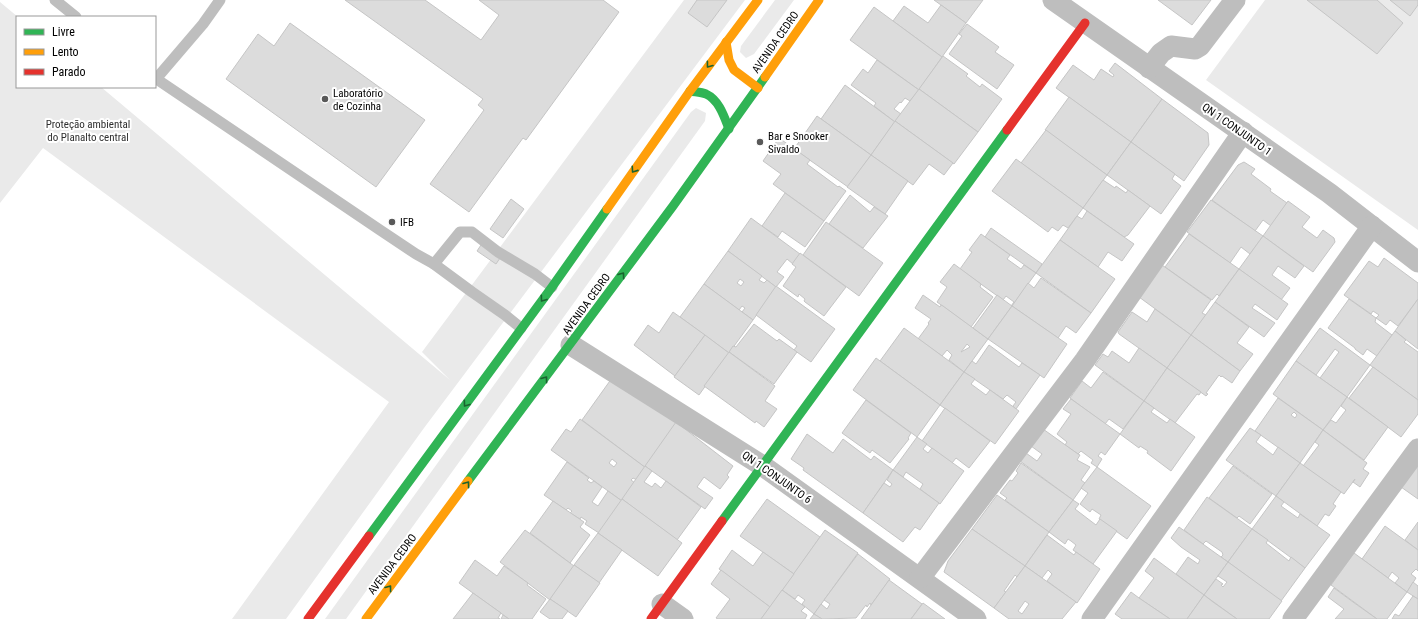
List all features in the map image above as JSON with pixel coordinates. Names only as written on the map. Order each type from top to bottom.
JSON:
[{"type":"street","points":[[308,619],[552,287],[690,91],[758,0]]},
{"type":"street","name":"AVENIDA CEDRO","points":[[366,619],[571,345],[730,128],[819,0]]},
{"type":"street","name":"QN 1 CONJUNTO 1","points":[[1053,0],[1329,193],[1418,262]]},
{"type":"street","points":[[1149,68],[1161,53],[1171,46],[1195,49],[1200,46],[1235,0]]},
{"type":"street","points":[[683,619],[657,611],[1085,23]]},
{"type":"street","points":[[726,42],[729,60],[734,70],[758,88]]},
{"type":"street","points":[[690,91],[705,94],[716,102],[730,128]]},
{"type":"street","points":[[920,578],[1085,360],[1243,132]]},
{"type":"street","points":[[1092,619],[1372,226]]},
{"type":"street","name":"QN 1 CONJUNTO 6","points":[[571,345],[763,466],[976,619]]},
{"type":"street","points":[[1293,619],[1418,449]]},
{"type":"lane","points":[[55,0],[75,16]]},
{"type":"lane","points":[[156,78],[203,24],[220,0]]},
{"type":"lane","points":[[156,80],[416,254],[434,264],[521,328]]},
{"type":"lane","points":[[434,264],[460,232],[472,232],[498,252],[535,274],[552,287]]},
{"type":"green space","name":"Proteção ambiental do Planalto central","points":[[684,0],[745,0],[424,428],[286,619],[232,619],[389,402],[43,148],[0,203],[0,2],[17,16],[16,88],[102,88],[450,380],[422,352]]},
{"type":"green space","points":[[775,0],[794,0],[754,54],[746,58],[740,52],[741,46]]},
{"type":"green space","points":[[1265,0],[1418,0],[1418,230],[1206,80]]},
{"type":"green space","points":[[696,108],[706,113],[705,121],[346,619],[325,619],[691,112]]},
{"type":"building","points":[[345,0],[425,0],[481,40],[499,15],[479,0],[603,0],[619,12],[526,140],[523,138],[469,212],[430,184],[484,110],[478,105],[483,99]]},
{"type":"building","points":[[697,0],[727,0],[707,27],[688,13]]},
{"type":"building","points":[[934,0],[983,0],[966,23]]},
{"type":"building","points":[[1158,0],[1211,0],[1192,25]]},
{"type":"building","points":[[1307,0],[1377,0],[1403,23],[1377,54]]},
{"type":"building","points":[[1390,0],[1418,0],[1418,5],[1410,16]]},
{"type":"building","points":[[941,5],[966,23],[942,57],[893,21],[904,6],[928,23]]},
{"type":"building","points":[[874,7],[942,57],[919,90],[850,40]]},
{"type":"building","name":"Laboratório de Cozinha","points":[[290,23],[425,120],[376,187],[226,79],[258,34],[274,46]]},
{"type":"building","points":[[967,24],[999,47],[995,52],[1014,65],[997,89],[949,54],[962,36],[959,34]]},
{"type":"building","points":[[943,56],[968,74],[966,76],[980,87],[982,84],[1002,99],[978,132],[919,89]]},
{"type":"building","points":[[877,60],[919,90],[910,101],[905,98],[894,109],[901,114],[895,122],[874,106],[876,103],[851,85],[863,69],[868,73]]},
{"type":"building","points":[[1115,63],[1162,99],[1131,142],[1056,88],[1073,65],[1094,80],[1101,69],[1113,77],[1114,75],[1109,71]]},
{"type":"building","points":[[845,85],[895,122],[871,155],[821,119]]},
{"type":"building","points":[[919,89],[978,132],[954,164],[895,121]]},
{"type":"building","points":[[1069,97],[1131,142],[1107,175],[1045,130]]},
{"type":"building","points":[[1162,99],[1208,133],[1209,145],[1184,181],[1131,142]]},
{"type":"building","points":[[817,116],[871,155],[848,187],[794,149]]},
{"type":"building","points":[[895,121],[953,163],[944,175],[929,164],[913,185],[871,155]]},
{"type":"building","points":[[1046,130],[1107,175],[1083,208],[1021,163]]},
{"type":"building","points":[[779,138],[810,160],[807,164],[838,187],[839,186],[846,191],[824,221],[773,184],[781,174],[763,161]]},
{"type":"building","points":[[1131,142],[1175,174],[1172,179],[1181,186],[1161,214],[1107,175]]},
{"type":"building","points":[[871,155],[908,181],[885,214],[847,187]]},
{"type":"building","points":[[1016,159],[1083,208],[1068,228],[1063,225],[1058,231],[1052,227],[1048,232],[992,191]]},
{"type":"building","points":[[1244,162],[1255,169],[1251,174],[1271,189],[1270,191],[1287,203],[1271,226],[1263,220],[1255,231],[1212,200],[1238,165]]},
{"type":"building","points":[[1103,180],[1126,193],[1128,190],[1150,206],[1128,235],[1124,237],[1083,208]]},
{"type":"building","points":[[785,193],[824,221],[805,247],[782,231],[778,237],[762,226]]},
{"type":"building","points":[[850,195],[870,212],[874,207],[888,216],[863,248],[829,224]]},
{"type":"building","points":[[511,199],[524,209],[503,238],[490,229]]},
{"type":"building","points":[[1211,200],[1263,236],[1250,254],[1241,247],[1230,263],[1187,232]]},
{"type":"building","points":[[1288,201],[1310,217],[1302,227],[1317,238],[1323,230],[1334,238],[1335,242],[1313,272],[1263,236]]},
{"type":"building","points":[[1087,211],[1134,244],[1122,261],[1108,252],[1098,267],[1060,240],[1077,216],[1082,219]]},
{"type":"building","points":[[751,218],[800,254],[793,264],[787,259],[777,272],[784,277],[776,287],[728,251]]},
{"type":"building","points":[[826,222],[883,263],[859,296],[803,255]]},
{"type":"building","points":[[991,228],[1042,264],[1036,273],[985,237]]},
{"type":"building","points":[[981,234],[1010,255],[1007,259],[1021,269],[1024,265],[1036,273],[1012,306],[1014,302],[1006,296],[1003,300],[960,269],[972,252],[969,250]]},
{"type":"building","points":[[1189,234],[1239,269],[1219,296],[1217,294],[1212,300],[1165,267]]},
{"type":"building","points":[[1263,236],[1304,266],[1295,278],[1278,266],[1272,275],[1290,288],[1281,300],[1239,269]]},
{"type":"building","points":[[1060,240],[1115,279],[1091,313],[1036,273]]},
{"type":"building","points":[[483,242],[502,255],[496,264],[477,251]]},
{"type":"building","points":[[728,251],[762,276],[759,280],[764,283],[767,280],[776,287],[753,320],[742,312],[745,308],[742,306],[739,310],[704,284]],"holes":[[[740,279],[744,282],[741,286],[737,283]]]},
{"type":"building","points":[[800,253],[846,287],[824,316],[805,302],[805,299],[799,294],[798,297],[783,286],[796,267],[792,264]]},
{"type":"building","points":[[1384,258],[1418,283],[1418,299],[1398,326],[1390,320],[1386,325],[1376,318],[1379,315],[1373,311],[1371,314],[1344,295],[1369,261],[1378,267]]},
{"type":"building","points":[[954,264],[981,284],[980,287],[993,297],[971,327],[937,302],[947,287],[940,282]]},
{"type":"building","points":[[1162,265],[1211,300],[1202,313],[1206,315],[1191,335],[1139,297]]},
{"type":"building","points":[[1239,269],[1288,304],[1277,320],[1255,304],[1252,308],[1275,323],[1264,337],[1215,302]]},
{"type":"building","points":[[1041,278],[1091,313],[1076,333],[1066,326],[1058,338],[1012,306],[1028,283],[1034,288]]},
{"type":"building","points":[[704,284],[753,320],[729,353],[680,317]]},
{"type":"building","points":[[776,286],[835,329],[811,362],[794,350],[797,346],[756,315]]},
{"type":"building","points":[[923,295],[940,307],[941,305],[943,306],[988,339],[964,372],[949,360],[952,355],[947,350],[942,356],[918,339],[931,319],[915,308]],"holes":[[[967,344],[970,347],[961,352]]]},
{"type":"building","points":[[997,295],[1012,306],[988,339],[973,328]]},
{"type":"building","points":[[1349,299],[1376,318],[1375,322],[1392,335],[1377,356],[1367,349],[1363,355],[1328,328]]},
{"type":"building","points":[[1418,299],[1418,349],[1395,331]]},
{"type":"building","points":[[1215,302],[1249,327],[1237,343],[1253,354],[1240,371],[1191,335]]},
{"type":"building","points":[[1012,306],[1067,344],[1044,378],[988,339]]},
{"type":"building","points":[[1155,309],[1191,335],[1167,368],[1118,332],[1132,312],[1147,322]]},
{"type":"building","points":[[673,312],[705,335],[675,376],[634,345],[648,325],[659,333]]},
{"type":"building","points":[[754,324],[777,341],[779,339],[797,352],[774,384],[729,352],[733,346],[736,347]]},
{"type":"building","points":[[904,328],[964,372],[940,405],[880,361]]},
{"type":"building","points":[[1320,328],[1370,365],[1347,397],[1320,378],[1339,352],[1335,349],[1316,375],[1296,361]]},
{"type":"building","points":[[1395,331],[1406,340],[1404,342],[1418,352],[1418,400],[1370,365]]},
{"type":"building","points":[[705,335],[729,353],[699,395],[674,377]]},
{"type":"building","points":[[1191,335],[1240,371],[1232,383],[1219,375],[1206,393],[1208,394],[1206,396],[1167,368]]},
{"type":"building","points":[[989,345],[1019,367],[1022,363],[1040,375],[1016,409],[1013,406],[1016,402],[1007,395],[1003,399],[964,372],[972,361],[976,364]]},
{"type":"building","points":[[1139,348],[1167,368],[1144,401],[1095,365],[1103,354],[1108,357],[1112,351],[1129,363]]},
{"type":"building","points":[[729,352],[775,386],[765,401],[777,409],[764,427],[756,421],[755,423],[704,386]]},
{"type":"building","points":[[876,358],[940,405],[917,437],[853,390]]},
{"type":"building","points":[[1296,361],[1347,397],[1323,430],[1273,394]]},
{"type":"building","points":[[1373,367],[1418,400],[1418,414],[1401,437],[1349,398]]},
{"type":"building","points":[[1167,368],[1201,392],[1199,395],[1197,394],[1175,423],[1144,401]]},
{"type":"building","points":[[964,372],[975,379],[971,384],[986,395],[990,390],[1019,411],[995,444],[940,405]]},
{"type":"building","points":[[1103,372],[1144,401],[1123,429],[1109,419],[1105,424],[1070,398],[1082,381],[1091,388]]},
{"type":"building","points":[[612,378],[678,423],[646,468],[582,420]]},
{"type":"building","points":[[1347,397],[1388,427],[1364,460],[1323,430],[1331,420],[1336,423],[1346,410],[1341,406]]},
{"type":"building","points":[[1278,398],[1323,430],[1300,463],[1255,431]],"holes":[[[1294,412],[1297,415],[1295,418],[1291,415]]]},
{"type":"building","points":[[1071,399],[1120,434],[1105,455],[1101,452],[1098,456],[1102,459],[1097,467],[1091,463],[1093,460],[1081,451],[1078,454],[1065,445],[1067,442],[1057,434],[1071,414],[1063,409]]},
{"type":"building","points":[[866,400],[911,433],[908,438],[909,439],[890,463],[872,450],[870,453],[842,433]]},
{"type":"building","points":[[1144,401],[1154,408],[1151,412],[1167,423],[1170,419],[1195,437],[1171,471],[1147,453],[1148,451],[1140,446],[1139,448],[1120,434]]},
{"type":"building","points":[[945,408],[990,441],[969,468],[956,458],[952,463],[922,441]]},
{"type":"building","points":[[580,419],[646,468],[637,480],[633,478],[631,480],[635,483],[622,501],[551,450],[566,429],[571,432]],"holes":[[[612,459],[617,463],[614,467],[609,463]]]},
{"type":"building","points":[[676,422],[733,466],[727,475],[729,477],[720,489],[704,477],[697,487],[713,498],[705,509],[645,466]]},
{"type":"building","points":[[1250,428],[1261,435],[1256,442],[1273,455],[1278,447],[1300,463],[1276,496],[1226,460]]},
{"type":"building","points":[[1043,429],[1080,455],[1077,460],[1090,467],[1081,480],[1085,483],[1073,500],[1020,461],[1026,453],[1037,461],[1042,454],[1031,446]]},
{"type":"building","points":[[1323,430],[1367,463],[1363,469],[1369,473],[1360,487],[1353,482],[1355,479],[1344,494],[1303,466],[1319,445],[1315,442]]},
{"type":"building","points":[[807,434],[833,453],[843,439],[871,460],[874,456],[893,470],[863,513],[803,470],[804,468],[791,459]]},
{"type":"building","points":[[917,437],[927,444],[923,449],[928,453],[932,448],[964,471],[940,504],[920,489],[923,484],[906,472],[903,477],[893,470]]},
{"type":"building","points":[[567,462],[589,478],[587,480],[591,483],[594,481],[602,487],[592,502],[598,506],[608,491],[622,501],[599,533],[585,524],[587,521],[570,513],[572,511],[568,508],[566,510],[544,495]]},
{"type":"building","points":[[1021,463],[1073,500],[1049,532],[1005,500],[1007,498],[1000,493],[1010,480],[1012,481],[1018,473],[1016,471]]},
{"type":"building","points":[[1300,463],[1341,492],[1333,504],[1336,506],[1329,516],[1325,514],[1317,526],[1276,496]]},
{"type":"building","points":[[1418,463],[1418,499],[1401,487]]},
{"type":"building","points":[[645,466],[652,471],[644,482],[652,487],[655,483],[661,488],[666,481],[701,507],[677,540],[622,499]]},
{"type":"building","points":[[1233,466],[1272,494],[1250,524],[1239,516],[1237,518],[1209,498]]},
{"type":"building","points":[[1097,467],[1151,506],[1127,539],[1099,519],[1101,515],[1092,509],[1090,512],[1080,504],[1088,493],[1081,488]]},
{"type":"building","points":[[893,470],[939,503],[920,530],[915,527],[903,542],[863,513],[884,483],[890,487],[892,484],[887,480]]},
{"type":"building","points":[[997,495],[1049,532],[1025,566],[972,529]]},
{"type":"building","points":[[1276,496],[1284,502],[1281,506],[1298,518],[1300,514],[1330,535],[1305,568],[1252,529]]},
{"type":"building","points":[[1207,497],[1252,529],[1228,562],[1221,557],[1223,555],[1222,552],[1206,541],[1203,544],[1184,530]]},
{"type":"building","points":[[622,499],[682,543],[658,576],[598,533]]},
{"type":"building","points":[[767,499],[820,537],[794,574],[740,536]]},
{"type":"building","points":[[1073,500],[1079,504],[1075,509],[1096,525],[1100,519],[1117,531],[1093,564],[1073,550],[1076,545],[1071,541],[1068,539],[1065,544],[1049,532]]},
{"type":"building","points":[[553,501],[584,522],[580,527],[590,535],[570,563],[530,533]]},
{"type":"building","points":[[1418,522],[1418,550],[1405,540]]},
{"type":"building","points":[[1385,526],[1418,550],[1418,571],[1416,569],[1411,574],[1416,578],[1407,592],[1395,583],[1399,578],[1392,572],[1388,578],[1362,559]]},
{"type":"building","points":[[1179,527],[1228,562],[1204,595],[1176,574],[1188,557],[1198,564],[1200,560],[1171,538]]},
{"type":"building","points":[[972,529],[1025,566],[1017,577],[1015,575],[1004,591],[1006,592],[994,608],[944,572],[948,561]]},
{"type":"building","points":[[1252,529],[1268,540],[1266,543],[1289,561],[1291,557],[1305,568],[1281,601],[1228,562]]},
{"type":"building","points":[[525,530],[574,566],[550,600],[500,562]]},
{"type":"building","points":[[825,530],[858,553],[814,614],[802,604],[805,600],[798,595],[795,599],[782,590]]},
{"type":"building","points":[[598,533],[622,550],[599,583],[574,565]]},
{"type":"building","points":[[1047,535],[1074,555],[1076,552],[1100,569],[1077,603],[1047,581],[1052,574],[1048,570],[1042,578],[1025,566]]},
{"type":"building","points":[[732,550],[753,566],[763,552],[794,574],[770,607],[719,569]]},
{"type":"building","points":[[1354,553],[1407,592],[1387,619],[1377,619],[1331,585]]},
{"type":"building","points":[[858,554],[890,579],[871,605],[870,603],[867,607],[866,605],[856,618],[822,619],[814,614],[821,604],[827,609],[830,604],[824,600]]},
{"type":"building","points":[[1154,558],[1204,595],[1187,619],[1170,619],[1139,598],[1154,578],[1145,571]]},
{"type":"building","points":[[475,560],[497,576],[504,566],[528,583],[527,585],[546,599],[532,619],[509,619],[459,583]]},
{"type":"building","points":[[1228,562],[1282,601],[1269,619],[1237,619],[1204,595],[1216,579],[1223,584],[1221,585],[1223,587],[1227,582],[1218,576]]},
{"type":"building","points":[[574,565],[600,583],[576,617],[550,599]]},
{"type":"building","points":[[1025,566],[1076,602],[1062,619],[1009,619],[994,608]],"holes":[[[1025,601],[1029,604],[1022,614],[1018,611]]]},
{"type":"building","points":[[721,570],[770,607],[761,619],[716,618],[730,599],[711,584]]},
{"type":"building","points":[[889,580],[922,604],[911,619],[861,619]]},
{"type":"building","points":[[1413,582],[1418,586],[1418,599],[1407,592]]},
{"type":"building","points":[[1334,588],[1377,619],[1335,619],[1344,609],[1328,597]]},
{"type":"building","points":[[782,590],[805,607],[801,611],[807,615],[805,619],[761,619]]},
{"type":"building","points":[[1131,592],[1170,619],[1122,619],[1115,614]]},
{"type":"building","points":[[473,593],[501,613],[498,618],[500,619],[453,619]]},
{"type":"building","points":[[1204,595],[1213,602],[1237,619],[1187,619]]},
{"type":"building","points":[[1413,596],[1418,599],[1418,619],[1392,619],[1395,614],[1399,616]]},
{"type":"building","points":[[550,599],[568,611],[562,619],[550,619],[540,612]]},
{"type":"building","points":[[923,603],[945,619],[911,619]]},
{"type":"building","points":[[814,614],[822,619],[810,619]]},
{"type":"building","points":[[503,615],[509,619],[501,619]]},
{"type":"traffic: fast","points":[[468,481],[673,206],[765,77]]},
{"type":"traffic: fast","points":[[690,91],[700,92],[711,97],[718,104],[729,129]]},
{"type":"traffic: fast","points":[[722,521],[1007,130]]},
{"type":"traffic: fast","points":[[369,536],[552,287],[607,209]]},
{"type":"traffic: slow","points":[[607,209],[690,91],[758,0]]},
{"type":"traffic: slow","points":[[765,77],[819,0]]},
{"type":"traffic: slow","points":[[726,42],[729,60],[734,70],[758,88]]},
{"type":"traffic: slow","points":[[366,619],[468,481]]},
{"type":"traffic: jam","points":[[1007,130],[1085,23]]},
{"type":"traffic: jam","points":[[651,619],[722,521]]},
{"type":"traffic: jam","points":[[308,619],[369,536]]},
{"type":"place","name":"Laboratório de Cozinha","points":[[325,99]]},
{"type":"place","name":"Bar e Snooker Sivaldo","points":[[760,142]]},
{"type":"place","name":"IFB","points":[[392,222]]}]
